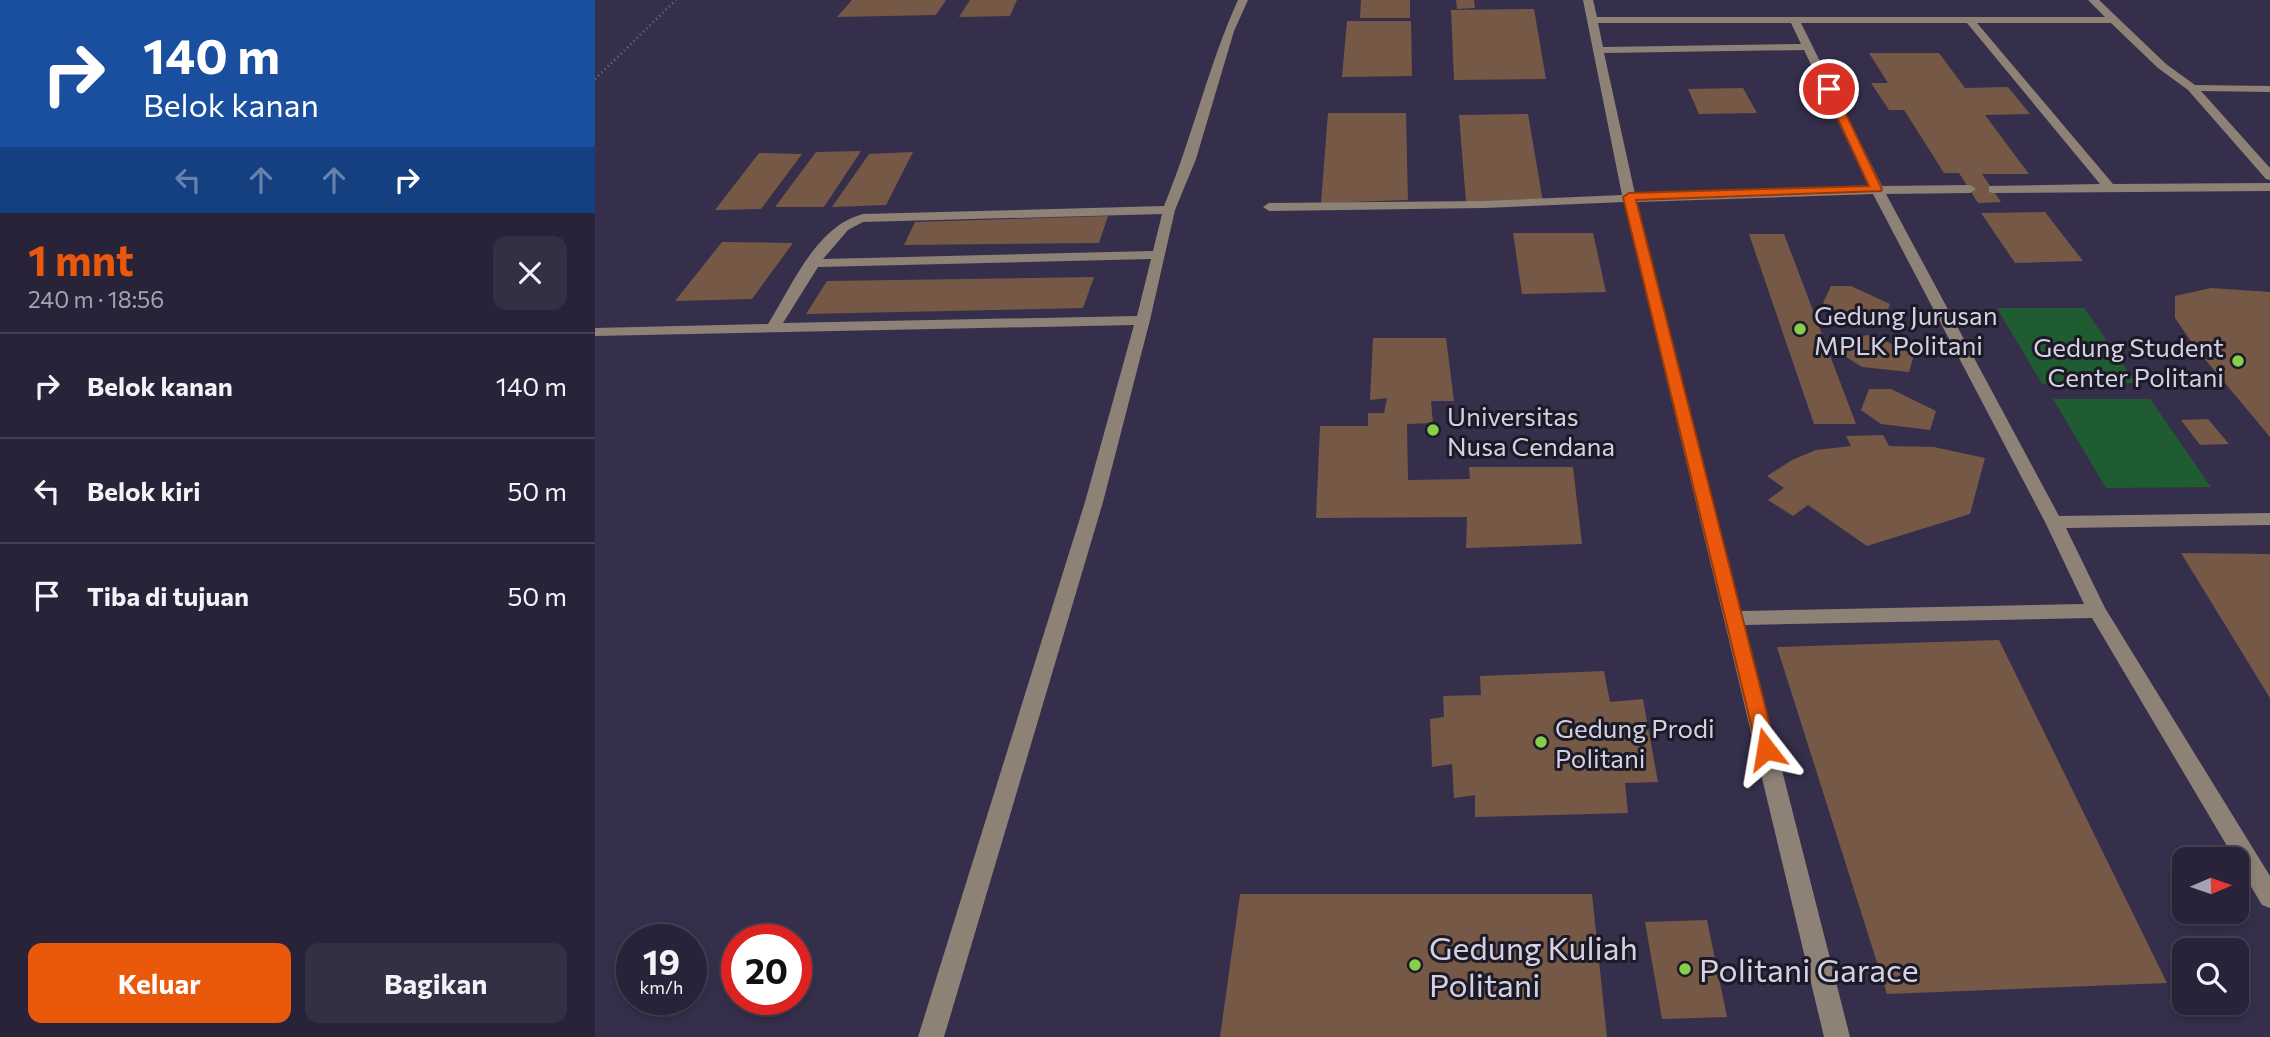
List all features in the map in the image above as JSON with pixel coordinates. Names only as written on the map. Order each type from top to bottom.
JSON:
[{"type":"street","points":[[931,1037],[1094,502],[1143,320],[1169,210],[1190,159],[1229,31],[1243,0]]},
{"type":"street","points":[[1588,0],[1629,197],[1837,1037]]},
{"type":"street","points":[[2093,0],[2162,66],[2192,88],[2270,176]]},
{"type":"street","points":[[1593,20],[2114,20]]},
{"type":"street","points":[[1795,21],[1877,189],[2054,522],[2097,611],[2270,897]]},
{"type":"street","points":[[1971,22],[2110,189]]},
{"type":"street","points":[[1599,50],[1808,47]]},
{"type":"street","points":[[2192,88],[2270,89]]},
{"type":"street","points":[[1993,189],[2270,187]]},
{"type":"street","points":[[1269,207],[1554,202],[1877,189],[1970,189]]},
{"type":"street","points":[[771,330],[816,262],[844,226],[863,218],[1169,210]]},
{"type":"street","points":[[816,262],[1159,254]]},
{"type":"street","points":[[595,332],[1143,320]]},
{"type":"street","points":[[2054,522],[2270,519]]},
{"type":"street","points":[[1734,618],[2097,611]]},
{"type":"path","points":[[595,79],[676,0]]},
{"type":"green space","points":[[1997,308],[2084,308],[2136,383],[2042,384]]},
{"type":"green space","points":[[2053,399],[2150,399],[2211,487],[2106,488]]},
{"type":"building","points":[[852,0],[946,0],[936,15],[837,17]]},
{"type":"building","points":[[970,0],[1017,0],[1010,16],[959,17]]},
{"type":"building","points":[[1361,0],[1410,0],[1410,18],[1360,18]]},
{"type":"building","points":[[1456,0],[1474,0],[1475,8],[1457,9]]},
{"type":"building","points":[[1534,9],[1546,79],[1454,80],[1451,10]]},
{"type":"building","points":[[1347,21],[1411,21],[1412,76],[1342,77]]},
{"type":"building","points":[[1869,53],[1939,53],[1965,88],[2008,87],[2030,114],[1985,115],[2029,174],[1982,174],[2001,202],[1978,203],[1959,173],[1944,173],[1904,110],[1889,110],[1871,83],[1888,83]]},
{"type":"building","points":[[1743,88],[1757,113],[1699,114],[1688,89]]},
{"type":"building","points":[[1328,113],[1406,113],[1408,200],[1321,203]]},
{"type":"building","points":[[1528,114],[1543,202],[1466,202],[1459,115]]},
{"type":"building","points":[[861,151],[824,207],[775,207],[816,152]]},
{"type":"building","points":[[913,152],[886,205],[832,207],[869,154]]},
{"type":"building","points":[[759,153],[802,154],[761,209],[715,210]]},
{"type":"building","points":[[2045,212],[2083,261],[2015,263],[1981,213]]},
{"type":"building","points":[[1108,216],[1099,243],[904,245],[915,222]]},
{"type":"building","points":[[1513,233],[1593,233],[1606,292],[1522,294]]},
{"type":"building","name":"Gedung Jurusan MPLK Politani","points":[[1749,234],[1784,234],[1856,424],[1814,424]]},
{"type":"building","points":[[722,242],[793,243],[752,299],[675,301]]},
{"type":"building","points":[[1094,277],[1083,308],[806,314],[827,281]]},
{"type":"building","points":[[1831,286],[1851,286],[1890,304],[1885,319],[1841,314],[1823,303]]},
{"type":"building","name":"Gedung Student Center Politani","points":[[2211,288],[2270,292],[2270,437],[2194,346],[2175,318],[2175,296]]},
{"type":"building","points":[[1873,335],[1914,355],[1909,372],[1862,367],[1843,355],[1852,336]]},
{"type":"building","points":[[1373,338],[1446,338],[1454,401],[1431,401],[1433,423],[1407,424],[1408,480],[1470,479],[1469,467],[1573,467],[1582,544],[1466,548],[1467,517],[1316,518],[1320,426],[1368,426],[1368,413],[1384,413],[1387,398],[1370,400]]},
{"type":"building","points":[[1869,389],[1891,389],[1936,411],[1930,430],[1881,424],[1861,410]]},
{"type":"building","points":[[2208,419],[2229,444],[2200,445],[2181,420]]},
{"type":"building","points":[[1883,435],[1889,446],[1934,447],[1985,458],[1970,514],[1867,546],[1808,505],[1793,516],[1768,500],[1784,488],[1767,476],[1792,460],[1816,450],[1851,446],[1846,436]]},
{"type":"building","points":[[2181,553],[2270,554],[2270,698]]},
{"type":"building","points":[[1999,640],[2167,983],[1887,994],[1777,647]]},
{"type":"building","name":"Gedung Prodi Politani","points":[[1604,671],[1610,702],[1643,699],[1658,782],[1625,783],[1628,813],[1475,817],[1475,795],[1454,798],[1452,764],[1432,767],[1430,719],[1444,717],[1443,696],[1481,695],[1480,676]]},
{"type":"building","name":"Gedung Kuliah Politani","points":[[1240,894],[1592,894],[1607,1037],[1220,1037]]},
{"type":"building","name":"Politani Garace","points":[[1707,920],[1727,1017],[1662,1019],[1645,922]]},
{"type":"place","name":"Gedung Jurusan MPLK Politani","points":[[1800,329]]},
{"type":"place","name":"Gedung Student Center Politani","points":[[2238,361]]},
{"type":"place","name":"Universitas Nusa Cendana","points":[[1433,430]]},
{"type":"place","name":"Gedung Prodi Politani","points":[[1541,742]]},
{"type":"place","name":"Gedung Kuliah Politani","points":[[1415,965]]},
{"type":"place","name":"Politani Garace","points":[[1685,969]]},
{"type":"route","points":[[1766,749],[1629,197],[1877,189],[1829,89]]}]
